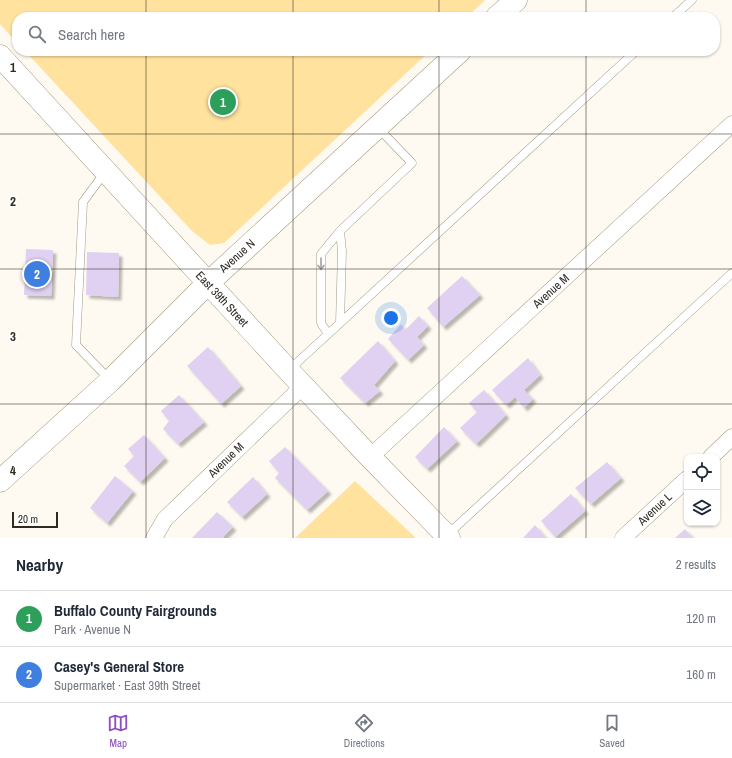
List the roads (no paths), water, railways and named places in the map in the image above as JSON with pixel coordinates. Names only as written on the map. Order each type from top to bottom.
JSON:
[{"type":"main road","points":[[503,12],[516,0]]},
{"type":"main road","name":"East 39th Street","points":[[0,56],[288,370],[448,537]]},
{"type":"main road","name":"Avenue N","points":[[0,482],[110,380],[208,283],[455,56]]},
{"type":"street","name":"Avenue M","points":[[370,457],[732,124]]},
{"type":"street","name":"Avenue M","points":[[154,538],[165,519],[303,386]]},
{"type":"street","points":[[714,454],[732,437]]},
{"type":"street","name":"Avenue L","points":[[623,538],[684,482]]},
{"type":"lane","points":[[679,12],[692,0]]},
{"type":"lane","points":[[288,370],[631,56]]},
{"type":"lane","points":[[328,334],[322,323],[321,254],[340,231],[412,163],[378,128]]},
{"type":"lane","points":[[105,172],[83,202],[76,345],[110,380]]},
{"type":"lane","points":[[340,231],[342,250],[340,323]]},
{"type":"lane","points":[[448,537],[732,273]]},
{"type":"place","name":"Buffalo County Fairgrounds","points":[[223,102]]},
{"type":"place","name":"Casey's General Store","points":[[37,274]]}]
